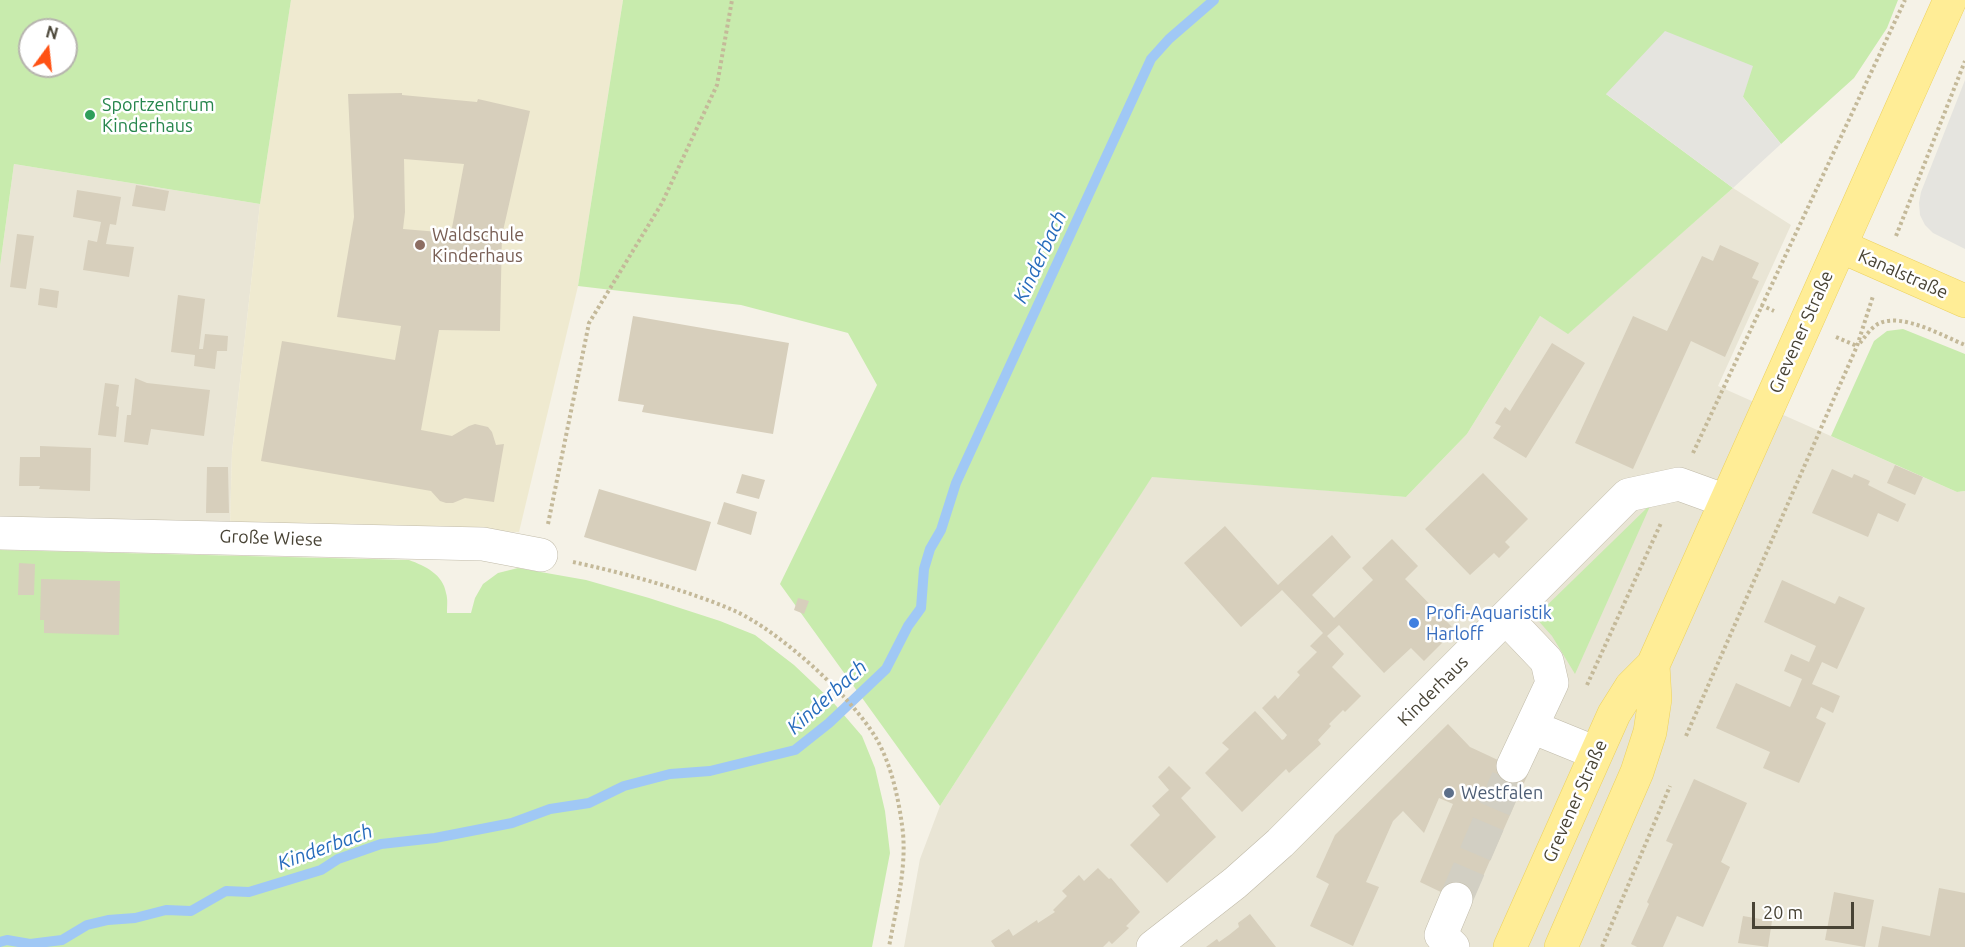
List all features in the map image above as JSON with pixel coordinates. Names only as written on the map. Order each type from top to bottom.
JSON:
[{"type":"main road","name":"Grevener Straße","points":[[1510,947],[1614,714],[1631,687],[1653,665],[1950,0]]},
{"type":"main road","name":"Kanalstraße","points":[[1840,246],[1965,301]]},
{"type":"main road","name":"Grevener Straße","points":[[1561,947],[1637,772],[1650,732],[1655,699],[1653,665]]},
{"type":"street","points":[[1679,483],[1726,501]]},
{"type":"street","name":"Kinderhaus","points":[[1153,947],[1235,884],[1280,843],[1628,495],[1679,483]]},
{"type":"street","name":"Große Wiese","points":[[0,532],[483,544],[541,555]]},
{"type":"street","points":[[1506,618],[1547,661],[1552,683],[1513,766]]},
{"type":"street","points":[[1532,727],[1596,753]]},
{"type":"street","points":[[1452,947],[1442,935],[1456,899]]},
{"type":"path","points":[[732,0],[717,85],[662,203],[589,323],[541,555],[677,590],[736,612],[807,661],[861,717],[876,739],[893,777],[903,827],[902,880],[889,947]]},
{"type":"path","points":[[1679,483],[1905,0]]},
{"type":"path","points":[[1686,737],[1857,346],[1883,265],[1965,62]]},
{"type":"path","points":[[1857,346],[1878,323],[1890,320],[1907,321],[1965,345]]},
{"type":"path","points":[[1602,947],[1668,796],[1673,776]]},
{"type":"shaded area","name":"Waldschule Kinderhaus","points":[[291,0],[623,0],[578,286],[519,532],[230,525],[232,452],[260,204]]},
{"type":"shaded area","points":[[1665,31],[1753,66],[1743,97],[1781,144],[1733,188],[1606,94]]},
{"type":"shaded area","points":[[1965,80],[1965,249],[1933,233],[1925,225],[1920,215],[1919,203],[1921,192]]},
{"type":"shaded area","points":[[14,164],[260,204],[232,452],[230,525],[0,519],[0,266]]},
{"type":"shaded area","points":[[1733,188],[1791,225],[1718,386],[1957,492],[1965,491],[1965,947],[904,947],[920,859],[940,806],[1152,476],[1406,497],[1467,434],[1540,316],[1568,333]]},
{"type":"green space","name":"Sportzentrum Kinderhaus","points":[[0,0],[291,0],[260,204],[14,164],[0,266]]},
{"type":"green space","points":[[623,0],[1898,0],[1887,28],[1854,78],[1781,144],[1743,97],[1606,94],[1733,188],[1568,334],[1540,316],[1467,434],[1406,497],[1152,477],[940,806],[780,584],[877,385],[848,333],[741,305],[578,286]]},
{"type":"green space","points":[[1903,329],[1965,354],[1965,491],[1957,492],[1831,436],[1874,341],[1887,331]]},
{"type":"green space","points":[[1651,504],[1575,674],[1552,636],[1535,617]]},
{"type":"green space","points":[[0,550],[409,560],[427,568],[441,581],[447,595],[447,613],[471,613],[475,598],[483,584],[498,573],[518,568],[586,580],[720,621],[755,635],[794,665],[831,700],[862,736],[875,768],[885,811],[890,853],[872,947],[0,947]]},
{"type":"building","points":[[402,93],[402,95],[477,102],[478,99],[530,111],[502,231],[500,331],[439,330],[421,430],[452,436],[475,424],[488,427],[496,445],[504,444],[494,502],[465,498],[446,503],[440,501],[431,491],[261,461],[282,341],[395,360],[401,326],[337,317],[354,217],[348,94]],"holes":[[[404,159],[464,164],[451,233],[403,229]]]},
{"type":"building","points":[[136,185],[169,191],[165,211],[132,206]]},
{"type":"building","points":[[77,190],[121,197],[116,225],[110,224],[106,244],[134,247],[129,277],[83,270],[88,240],[97,242],[101,222],[73,217]]},
{"type":"building","points":[[17,234],[34,236],[26,289],[10,287]]},
{"type":"building","points":[[1720,245],[1759,263],[1752,278],[1759,281],[1725,357],[1691,341],[1633,469],[1575,443],[1633,316],[1667,331],[1702,256],[1713,261]]},
{"type":"building","points":[[40,288],[59,291],[57,308],[38,305]]},
{"type":"building","points":[[178,295],[205,299],[199,349],[203,349],[205,334],[228,336],[227,351],[217,351],[215,369],[194,366],[195,355],[171,352]]},
{"type":"building","points":[[633,316],[789,343],[773,434],[642,412],[644,405],[618,401]]},
{"type":"building","points":[[1552,343],[1585,363],[1526,458],[1493,438],[1501,426],[1495,423],[1505,407],[1510,411]]},
{"type":"building","points":[[135,378],[147,383],[210,390],[204,436],[151,429],[148,445],[124,442],[127,415],[131,415]]},
{"type":"building","points":[[105,383],[119,385],[116,437],[98,435]]},
{"type":"building","points":[[40,446],[91,448],[90,491],[19,486],[20,457],[40,457]]},
{"type":"building","points":[[1895,465],[1923,477],[1915,495],[1887,483]]},
{"type":"building","points":[[207,467],[228,467],[229,513],[206,513]]},
{"type":"building","points":[[1832,469],[1852,478],[1854,474],[1870,481],[1868,485],[1906,504],[1898,522],[1878,513],[1868,537],[1812,513]]},
{"type":"building","points":[[1483,473],[1528,519],[1505,542],[1510,547],[1499,558],[1494,553],[1470,575],[1425,529]]},
{"type":"building","points":[[742,474],[765,480],[759,499],[736,493]]},
{"type":"building","points":[[599,489],[711,522],[696,571],[584,537]]},
{"type":"building","points":[[724,502],[757,512],[751,535],[717,524]]},
{"type":"building","points":[[1225,526],[1278,585],[1332,535],[1351,557],[1312,595],[1334,618],[1373,580],[1362,568],[1392,539],[1418,566],[1405,579],[1455,630],[1424,661],[1411,648],[1384,673],[1339,625],[1327,636],[1344,654],[1332,667],[1361,696],[1329,724],[1331,726],[1318,740],[1321,744],[1289,773],[1286,769],[1242,812],[1205,773],[1229,749],[1222,743],[1255,711],[1282,740],[1284,739],[1287,735],[1262,708],[1275,695],[1278,699],[1300,675],[1297,672],[1317,652],[1310,646],[1323,633],[1282,590],[1241,627],[1184,563]]},
{"type":"building","points":[[19,563],[35,564],[34,595],[18,595]]},
{"type":"building","points":[[41,579],[120,581],[119,635],[44,633],[44,620],[40,620]]},
{"type":"building","points":[[1782,580],[1835,604],[1839,596],[1865,608],[1837,669],[1822,662],[1812,684],[1840,696],[1833,713],[1821,707],[1816,718],[1826,723],[1799,783],[1763,768],[1770,752],[1716,728],[1736,683],[1790,707],[1795,696],[1802,679],[1784,671],[1791,654],[1809,662],[1816,646],[1764,622]]},
{"type":"building","points":[[798,598],[809,601],[804,614],[794,610]]},
{"type":"building","points":[[1448,724],[1470,747],[1528,774],[1470,906],[1420,882],[1453,804],[1439,798],[1424,833],[1403,811],[1393,821],[1366,882],[1379,887],[1353,946],[1310,926],[1329,884],[1316,877],[1335,835]]},
{"type":"building","points":[[1169,766],[1191,788],[1181,798],[1216,837],[1167,883],[1130,845],[1160,815],[1152,806],[1169,790],[1158,777]]},
{"type":"building","points":[[1694,779],[1747,803],[1721,862],[1730,867],[1703,927],[1677,916],[1663,947],[1637,947],[1631,944],[1673,844],[1666,841]]},
{"type":"building","points":[[1098,868],[1109,879],[1111,878],[1140,912],[1126,926],[1129,928],[1112,944],[1109,941],[1103,947],[995,947],[991,941],[1009,929],[1013,936],[1037,920],[1038,923],[1055,912],[1053,910],[1067,896],[1062,891],[1079,875],[1084,881]]},
{"type":"building","points":[[1939,888],[1965,893],[1965,947],[1878,947],[1882,926],[1930,936]]},
{"type":"building","points":[[1834,892],[1874,900],[1865,947],[1825,940]]},
{"type":"building","points":[[1250,914],[1276,947],[1206,947],[1217,939],[1219,942],[1229,935],[1239,927],[1238,923]]},
{"type":"building","points":[[1743,916],[1772,921],[1768,947],[1738,943]]},
{"type":"waterway","name":"Kinderbach","points":[[0,942],[7,940],[30,944],[62,940],[87,925],[108,920],[135,918],[166,910],[191,911],[226,891],[249,892],[321,870],[338,859],[381,844],[435,838],[512,823],[550,809],[589,803],[624,786],[670,774],[710,771],[795,750],[829,723],[886,669],[908,626],[921,608],[924,569],[930,549],[941,530],[956,483],[1151,59],[1169,39],[1214,0]]},
{"type":"tunnel","points":[[1456,899],[1513,766]]},
{"type":"place","name":"Sportzentrum Kinderhaus","points":[[90,115]]},
{"type":"place","name":"Waldschule Kinderhaus","points":[[420,245]]},
{"type":"place","name":"Profi-Aquaristik Harloff","points":[[1414,623]]},
{"type":"place","name":"Westfalen","points":[[1449,793]]}]
